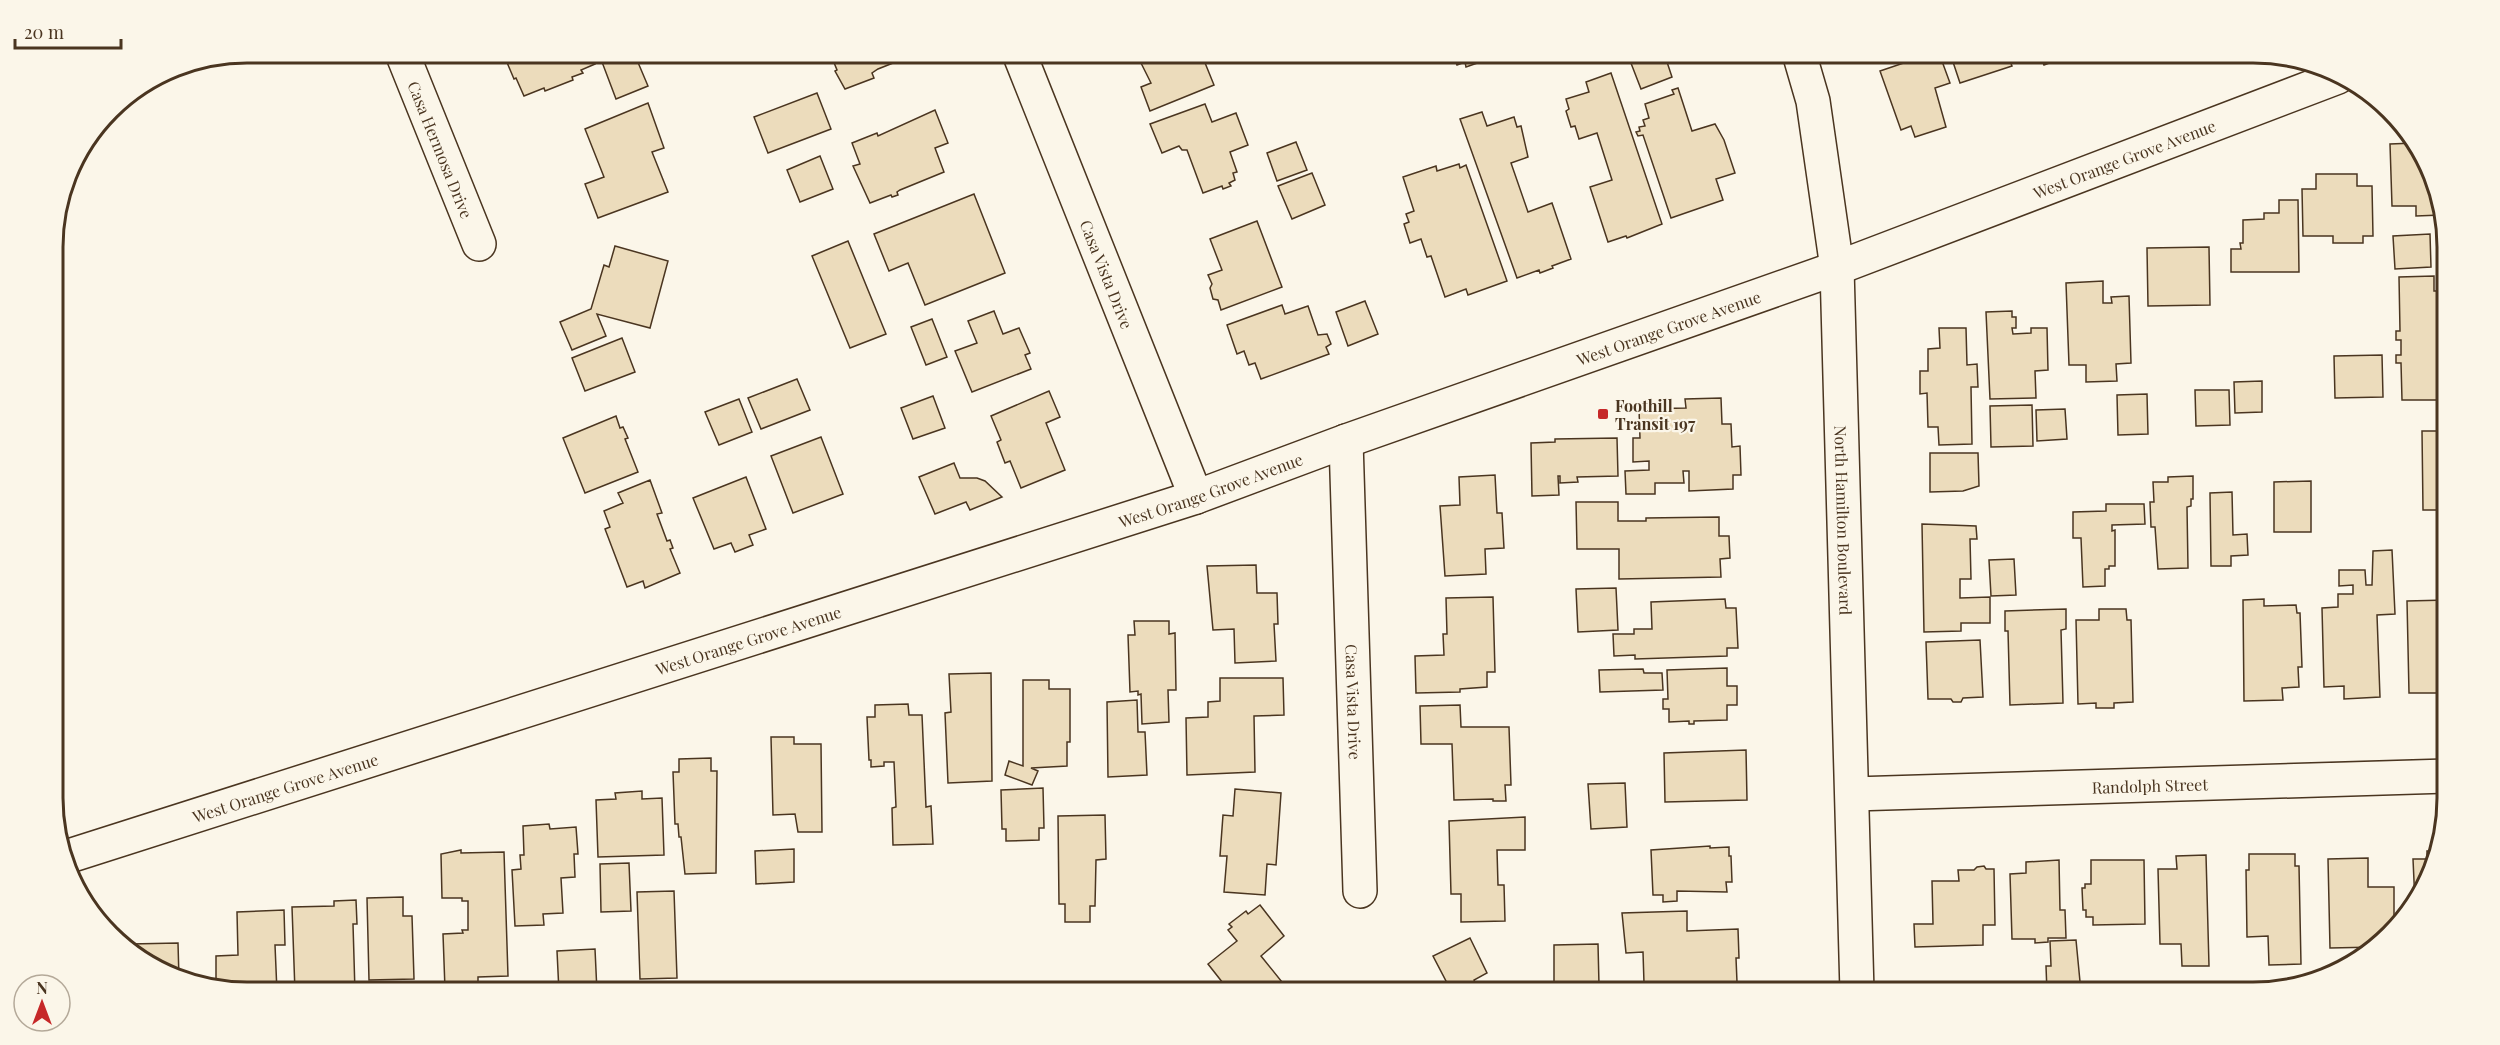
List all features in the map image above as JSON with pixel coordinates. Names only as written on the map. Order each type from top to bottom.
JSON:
[{"type":"street","name":"Casa Hermosa Drive","points":[[406,63],[479,244]]},
{"type":"street","name":"Casa Vista Drive","points":[[1023,63],[1196,497]]},
{"type":"street","name":"North Hamilton Boulevard","points":[[1802,63],[1813,101],[1837,268],[1857,982]]},
{"type":"street","name":"West Orange Grove Avenue","points":[[72,855],[1196,497],[1346,441],[1837,268],[2330,80]]},
{"type":"street","name":"Casa Vista Drive","points":[[1346,441],[1360,891]]},
{"type":"street","name":"Randolph Street","points":[[1853,794],[2437,776]]},
{"type":"building","points":[[507,63],[595,64],[581,70],[583,73],[572,77],[573,80],[524,96],[516,78],[514,79]]},
{"type":"building","points":[[602,63],[638,63],[648,86],[616,99]]},
{"type":"building","points":[[834,63],[893,63],[872,73],[874,78],[845,89],[835,71],[837,70]]},
{"type":"building","points":[[1141,63],[1205,63],[1214,85],[1150,111],[1141,87],[1151,83]]},
{"type":"building","points":[[1465,63],[1477,63],[1466,67]]},
{"type":"building","points":[[1631,63],[1667,63],[1672,77],[1641,89]]},
{"type":"building","points":[[1904,63],[1943,63],[1950,83],[1935,88],[1946,127],[1915,137],[1911,126],[1901,130],[1880,71]]},
{"type":"building","points":[[1953,63],[2011,63],[2012,66],[1960,83]]},
{"type":"building","points":[[1611,73],[1662,224],[1627,238],[1626,236],[1608,242],[1590,187],[1612,180],[1597,133],[1579,139],[1575,126],[1571,127],[1566,111],[1569,109],[1566,99],[1589,92],[1586,82]]},
{"type":"building","points":[[1678,88],[1692,131],[1715,124],[1724,140],[1735,173],[1716,179],[1723,200],[1671,218],[1643,135],[1638,136],[1636,132],[1640,131],[1639,127],[1645,126],[1643,120],[1649,118],[1645,104],[1674,94],[1672,90]]},
{"type":"building","points":[[817,93],[831,129],[768,153],[754,117]]},
{"type":"building","points":[[648,103],[664,148],[652,152],[668,192],[598,218],[585,184],[604,177],[585,129]]},
{"type":"building","points":[[1205,104],[1212,122],[1236,113],[1248,145],[1230,152],[1237,172],[1233,173],[1235,180],[1229,183],[1231,186],[1223,189],[1222,186],[1203,193],[1187,150],[1182,150],[1179,146],[1162,153],[1150,124]]},
{"type":"building","points":[[935,110],[948,143],[935,148],[944,172],[900,190],[897,192],[898,195],[892,197],[891,195],[870,203],[853,166],[860,164],[852,143],[877,133],[878,136]]},
{"type":"building","points":[[1482,112],[1487,126],[1514,117],[1517,127],[1521,126],[1528,157],[1511,163],[1528,212],[1552,203],[1571,259],[1540,273],[1539,270],[1517,278],[1460,119]]},
{"type":"building","points":[[1296,142],[1307,170],[1277,181],[1267,153]]},
{"type":"building","points":[[2404,143],[2412,155],[2423,176],[2434,215],[2416,216],[2416,206],[2392,206],[2390,144]]},
{"type":"building","points":[[820,156],[833,189],[800,202],[787,170]]},
{"type":"building","points":[[1459,164],[1460,168],[1466,165],[1507,281],[1468,295],[1466,289],[1445,297],[1431,256],[1427,257],[1421,239],[1410,243],[1404,224],[1409,222],[1406,214],[1414,211],[1403,177],[1436,166],[1437,171]]},
{"type":"building","points":[[1312,173],[1325,205],[1292,219],[1278,186]]},
{"type":"building","points":[[2316,174],[2357,174],[2357,186],[2372,186],[2373,236],[2363,236],[2363,243],[2333,243],[2333,236],[2303,236],[2302,189],[2316,189]]},
{"type":"building","points":[[974,194],[1005,273],[925,305],[908,263],[889,271],[874,234]]},
{"type":"building","points":[[2279,200],[2298,200],[2299,272],[2231,272],[2231,249],[2241,249],[2240,243],[2243,243],[2243,220],[2264,219],[2264,213],[2279,213]]},
{"type":"building","points":[[1257,221],[1282,287],[1221,310],[1218,300],[1213,299],[1210,288],[1212,284],[1208,275],[1222,270],[1210,239]]},
{"type":"building","points":[[2430,234],[2431,267],[2395,269],[2393,236]]},
{"type":"building","points":[[848,241],[886,334],[850,348],[812,256]]},
{"type":"building","points":[[615,246],[668,261],[650,328],[597,314],[606,336],[572,350],[560,322],[591,309],[604,265],[609,267]]},
{"type":"building","points":[[2209,247],[2210,305],[2148,306],[2147,248]]},
{"type":"building","points":[[2434,276],[2434,291],[2437,291],[2437,400],[2402,400],[2401,363],[2396,363],[2396,355],[2401,355],[2401,340],[2396,340],[2396,331],[2400,331],[2399,277]]},
{"type":"building","points":[[2103,281],[2103,303],[2112,303],[2111,297],[2129,296],[2131,363],[2116,364],[2117,381],[2086,382],[2086,365],[2069,365],[2066,283]]},
{"type":"building","points":[[1365,301],[1378,334],[1348,346],[1336,312]]},
{"type":"building","points":[[1282,305],[1285,314],[1308,306],[1318,335],[1327,334],[1331,344],[1326,347],[1329,354],[1261,379],[1255,363],[1249,365],[1244,351],[1237,354],[1227,325]]},
{"type":"building","points":[[994,311],[1003,334],[1019,328],[1030,353],[1025,355],[1031,369],[972,392],[955,351],[977,343],[968,321]]},
{"type":"building","points":[[2012,311],[2012,317],[2016,317],[2016,328],[2012,328],[2013,334],[2031,333],[2031,328],[2047,328],[2048,370],[2035,371],[2036,398],[1990,399],[1986,312]]},
{"type":"building","points":[[932,319],[947,357],[926,365],[911,327]]},
{"type":"building","points":[[1939,328],[1966,328],[1967,365],[1977,364],[1978,387],[1971,387],[1972,444],[1939,445],[1938,427],[1928,427],[1927,393],[1920,394],[1920,371],[1928,371],[1928,349],[1940,348]]},
{"type":"building","points":[[622,338],[635,372],[585,391],[572,358]]},
{"type":"building","points":[[2382,355],[2383,397],[2335,398],[2334,356]]},
{"type":"building","points":[[797,379],[810,410],[761,429],[748,398]]},
{"type":"building","points":[[2262,381],[2262,412],[2235,413],[2234,382]]},
{"type":"building","points":[[2195,390],[2229,390],[2230,425],[2196,426]]},
{"type":"building","points":[[1049,391],[1060,417],[1046,423],[1065,470],[1021,488],[1010,461],[1005,463],[997,442],[1001,440],[991,416]]},
{"type":"building","points":[[2147,394],[2148,434],[2118,435],[2117,395]]},
{"type":"building","points":[[933,396],[945,428],[913,439],[901,408]]},
{"type":"building","points":[[1721,398],[1722,424],[1731,424],[1732,447],[1740,446],[1741,475],[1733,475],[1733,489],[1689,491],[1689,471],[1683,471],[1684,483],[1655,483],[1655,494],[1626,494],[1625,471],[1649,470],[1649,461],[1633,462],[1633,438],[1640,438],[1639,409],[1686,408],[1685,399]]},
{"type":"building","points":[[739,399],[752,432],[719,445],[705,412]]},
{"type":"building","points":[[2032,405],[2033,446],[1991,447],[1990,406]]},
{"type":"building","points":[[2065,409],[2067,439],[2037,441],[2036,410]]},
{"type":"building","points":[[616,416],[620,428],[623,427],[628,438],[625,439],[638,472],[585,493],[563,438]]},
{"type":"building","points":[[2422,431],[2437,431],[2437,510],[2423,510]]},
{"type":"building","points":[[821,437],[843,494],[793,513],[771,456]]},
{"type":"building","points":[[1617,438],[1618,476],[1577,477],[1578,482],[1560,483],[1560,476],[1558,476],[1559,495],[1532,496],[1531,443],[1555,442],[1555,439]]},
{"type":"building","points":[[1930,453],[1978,453],[1979,486],[1963,491],[1930,492]]},
{"type":"building","points":[[954,463],[960,478],[977,478],[985,481],[1002,497],[970,510],[966,502],[935,514],[919,477]]},
{"type":"building","points":[[1495,475],[1497,513],[1502,513],[1504,548],[1485,549],[1486,574],[1445,576],[1440,506],[1460,505],[1459,477]]},
{"type":"building","points":[[2193,476],[2193,499],[2191,499],[2191,506],[2187,507],[2188,568],[2158,569],[2155,527],[2151,527],[2150,502],[2154,502],[2153,482],[2168,482],[2168,477]]},
{"type":"building","points":[[746,477],[766,529],[749,535],[753,545],[735,552],[731,543],[714,549],[693,498]]},
{"type":"building","points":[[650,480],[662,513],[657,514],[667,541],[670,540],[673,548],[670,549],[680,573],[645,588],[643,581],[627,587],[605,529],[610,527],[604,511],[623,503],[618,493]]},
{"type":"building","points":[[2311,481],[2311,532],[2274,532],[2274,482]]},
{"type":"building","points":[[2232,492],[2233,535],[2247,534],[2248,555],[2231,556],[2231,566],[2211,566],[2210,493]]},
{"type":"building","points":[[1576,502],[1618,502],[1618,521],[1646,521],[1646,518],[1719,517],[1719,536],[1729,536],[1730,558],[1720,559],[1721,577],[1619,579],[1619,549],[1577,549]]},
{"type":"building","points":[[2106,504],[2144,504],[2145,524],[2112,525],[2112,531],[2115,530],[2115,566],[2105,569],[2105,586],[2083,587],[2081,538],[2073,538],[2073,512],[2106,511]]},
{"type":"building","points":[[1922,524],[1976,526],[1977,539],[1970,539],[1971,579],[1960,579],[1960,598],[1990,597],[1990,623],[1961,623],[1961,631],[1924,632]]},
{"type":"building","points":[[2392,550],[2395,614],[2377,615],[2380,697],[2344,699],[2344,686],[2324,687],[2322,608],[2338,607],[2338,594],[2353,594],[2353,585],[2339,586],[2339,570],[2365,570],[2366,585],[2372,585],[2373,551]]},
{"type":"building","points":[[2014,559],[2016,595],[1991,596],[1989,560]]},
{"type":"building","points":[[1256,565],[1257,593],[1277,593],[1278,624],[1274,624],[1276,661],[1235,663],[1234,629],[1213,630],[1207,566]]},
{"type":"building","points":[[1616,588],[1618,630],[1578,632],[1576,589]]},
{"type":"building","points":[[1493,597],[1495,672],[1487,672],[1487,687],[1460,689],[1460,692],[1416,693],[1415,656],[1444,655],[1443,634],[1447,634],[1446,598]]},
{"type":"building","points":[[1725,599],[1726,608],[1736,608],[1738,648],[1727,648],[1727,656],[1635,659],[1635,655],[1614,656],[1613,634],[1634,634],[1634,629],[1652,629],[1651,602]]},
{"type":"building","points":[[2264,599],[2264,606],[2296,605],[2297,613],[2300,613],[2302,667],[2298,667],[2299,687],[2282,688],[2283,700],[2244,701],[2243,600]]},
{"type":"building","points":[[2437,600],[2437,693],[2409,693],[2407,601]]},
{"type":"building","points":[[2066,609],[2066,629],[2061,630],[2063,703],[2010,705],[2008,631],[2005,631],[2005,611]]},
{"type":"building","points":[[2099,609],[2126,609],[2127,620],[2131,620],[2133,702],[2114,703],[2114,708],[2096,708],[2096,703],[2078,704],[2076,620],[2099,620]]},
{"type":"building","points":[[1134,621],[1169,621],[1169,634],[1175,633],[1176,690],[1168,690],[1169,722],[1142,724],[1141,694],[1138,695],[1138,691],[1130,692],[1128,635],[1135,635]]},
{"type":"building","points":[[1980,640],[1983,697],[1963,698],[1961,702],[1953,702],[1951,699],[1928,699],[1926,642]]},
{"type":"building","points":[[1727,668],[1727,686],[1737,686],[1737,705],[1727,705],[1727,720],[1694,721],[1694,724],[1689,724],[1689,721],[1669,722],[1669,709],[1663,709],[1663,699],[1668,699],[1667,670]]},
{"type":"building","points":[[1643,669],[1644,673],[1662,673],[1663,690],[1600,692],[1599,670]]},
{"type":"building","points":[[991,673],[992,781],[948,783],[945,713],[951,712],[949,674]]},
{"type":"building","points":[[1220,678],[1283,678],[1284,715],[1254,716],[1255,772],[1187,775],[1186,718],[1208,717],[1208,702],[1220,701]]},
{"type":"building","points":[[1023,680],[1049,680],[1049,689],[1070,689],[1070,742],[1067,742],[1067,766],[1031,768],[1038,771],[1032,785],[1005,775],[1009,761],[1023,766]]},
{"type":"building","points":[[1137,700],[1138,732],[1145,732],[1147,775],[1108,777],[1107,702]]},
{"type":"building","points":[[908,704],[909,715],[922,715],[926,807],[931,806],[933,844],[893,845],[892,808],[896,807],[894,762],[884,762],[884,766],[871,767],[871,760],[869,760],[867,717],[875,717],[875,705]]},
{"type":"building","points":[[1460,705],[1461,727],[1509,727],[1511,785],[1505,785],[1506,801],[1454,800],[1452,744],[1421,744],[1420,706]]},
{"type":"building","points":[[771,737],[794,737],[794,744],[821,744],[822,832],[798,832],[795,814],[773,815]]},
{"type":"building","points":[[1746,750],[1747,800],[1665,802],[1664,753]]},
{"type":"building","points":[[711,758],[711,771],[717,771],[716,873],[685,874],[681,837],[679,837],[678,824],[675,824],[673,772],[679,772],[679,759]]},
{"type":"building","points":[[1625,783],[1627,827],[1591,829],[1588,784]]},
{"type":"building","points":[[1043,788],[1044,828],[1039,828],[1039,840],[1006,841],[1006,829],[1002,829],[1001,790]]},
{"type":"building","points":[[1235,789],[1281,793],[1276,865],[1267,864],[1265,895],[1224,892],[1227,856],[1220,856],[1223,815],[1233,816]]},
{"type":"building","points":[[642,791],[642,799],[662,798],[664,855],[598,857],[596,800],[616,799],[615,793]]},
{"type":"building","points":[[1105,815],[1106,859],[1096,860],[1095,906],[1090,906],[1090,922],[1065,922],[1065,904],[1059,904],[1058,816]]},
{"type":"building","points":[[1525,817],[1525,850],[1497,850],[1498,885],[1504,885],[1505,921],[1461,922],[1461,894],[1451,894],[1449,821]]},
{"type":"building","points":[[549,824],[550,829],[576,827],[578,854],[574,854],[575,877],[561,878],[563,913],[543,914],[544,925],[515,926],[512,870],[521,869],[520,855],[524,855],[523,826]]},
{"type":"building","points":[[1710,846],[1710,848],[1729,847],[1732,882],[1726,882],[1727,892],[1677,891],[1677,901],[1663,902],[1663,895],[1653,895],[1651,850]]},
{"type":"building","points":[[794,849],[794,882],[756,884],[755,851]]},
{"type":"building","points":[[461,850],[461,853],[504,852],[508,976],[478,977],[478,982],[445,982],[443,934],[463,933],[462,930],[468,930],[468,901],[462,901],[462,898],[442,898],[441,854]]},
{"type":"building","points":[[2249,854],[2295,854],[2295,866],[2299,866],[2301,964],[2269,965],[2268,936],[2247,937],[2246,870],[2249,870]]},
{"type":"building","points":[[2206,855],[2209,966],[2182,966],[2181,944],[2160,944],[2158,869],[2177,869],[2176,856]]},
{"type":"building","points":[[2368,858],[2368,887],[2394,887],[2394,916],[2360,947],[2330,948],[2328,859]]},
{"type":"building","points":[[2413,859],[2426,859],[2414,886]]},
{"type":"building","points":[[2059,860],[2060,910],[2065,910],[2066,938],[2048,938],[2048,942],[2035,943],[2035,939],[2012,939],[2010,874],[2026,873],[2026,862]]},
{"type":"building","points":[[2091,860],[2144,860],[2145,924],[2093,925],[2093,917],[2086,917],[2086,910],[2083,910],[2082,888],[2085,888],[2085,884],[2091,884]]},
{"type":"building","points":[[629,863],[631,911],[601,912],[600,864]]},
{"type":"building","points":[[1984,866],[1986,869],[1994,869],[1995,925],[1983,925],[1983,945],[1915,947],[1914,924],[1933,924],[1932,881],[1959,881],[1958,870],[1974,870]]},
{"type":"building","points":[[674,891],[677,978],[640,979],[637,892]]},
{"type":"building","points":[[403,897],[403,916],[412,916],[414,979],[369,980],[367,898]]},
{"type":"building","points":[[356,900],[357,924],[353,924],[355,982],[295,982],[292,907],[334,906],[334,901]]},
{"type":"building","points":[[1260,905],[1284,936],[1261,956],[1282,982],[1222,982],[1208,964],[1237,941],[1228,930],[1232,927],[1229,924],[1246,911],[1248,914]]},
{"type":"building","points":[[284,910],[285,945],[275,945],[277,982],[235,982],[216,979],[216,956],[238,955],[237,912]]},
{"type":"building","points":[[1687,911],[1687,931],[1738,929],[1737,982],[1644,982],[1643,952],[1626,953],[1622,913]]},
{"type":"building","points":[[1470,938],[1487,973],[1474,980],[1475,982],[1446,982],[1433,956]]},
{"type":"building","points":[[2076,940],[2080,982],[2047,982],[2046,966],[2051,966],[2050,941]]},
{"type":"building","points":[[178,943],[179,968],[166,963],[136,944]]},
{"type":"building","points":[[1598,944],[1599,982],[1554,982],[1554,945]]},
{"type":"building","points":[[595,949],[597,982],[559,982],[557,951]]},
{"type":"place","name":"Foothill Transit 197","points":[[1603,414]]}]
